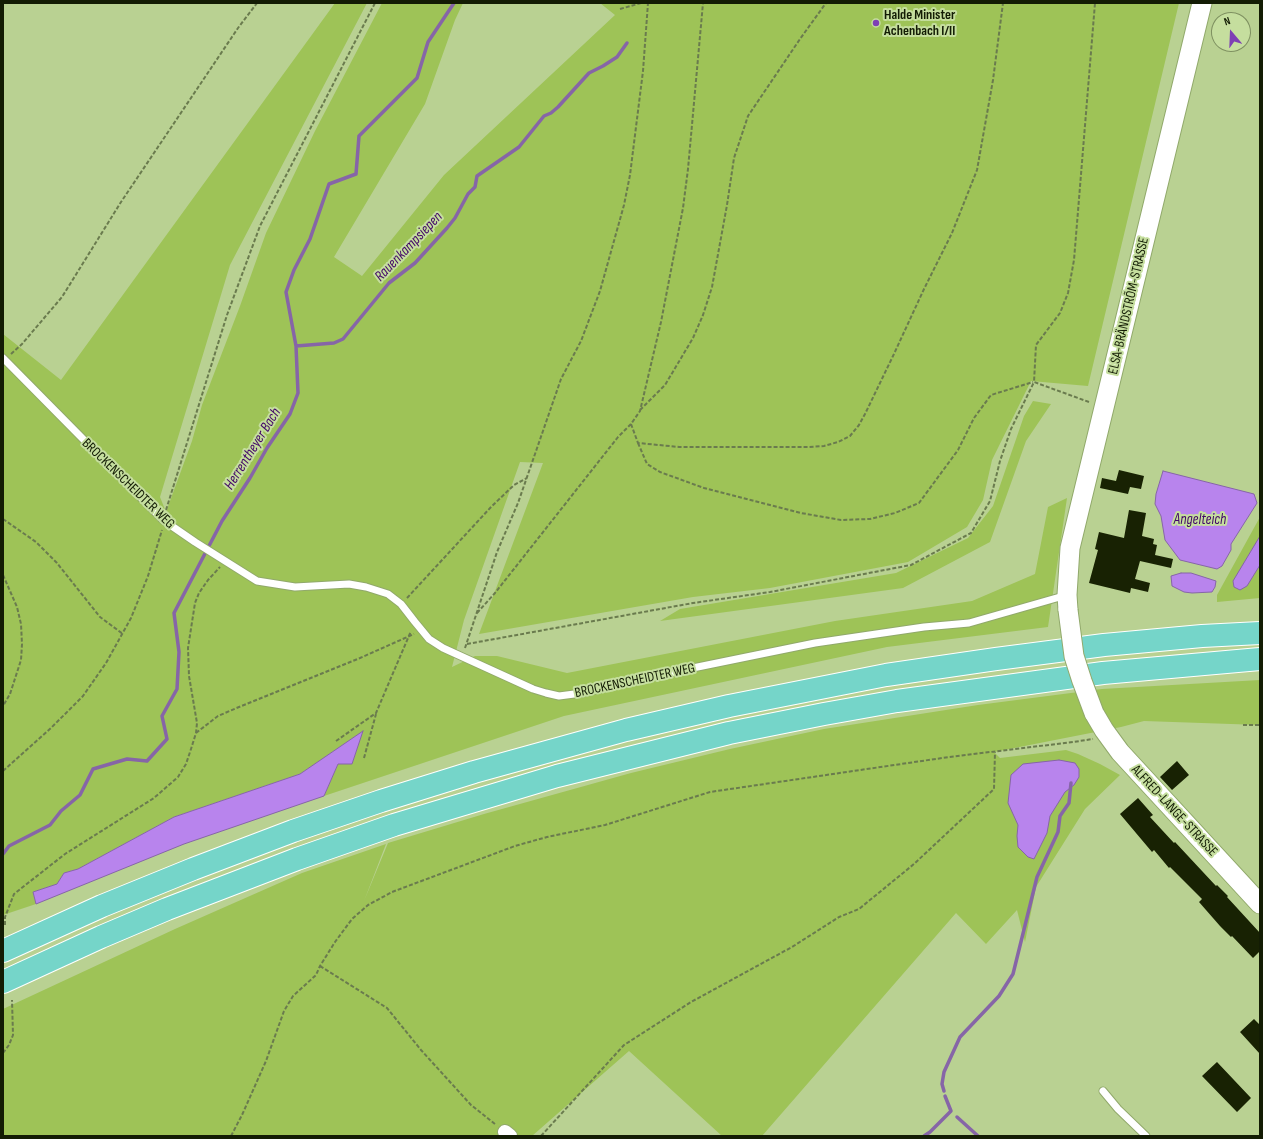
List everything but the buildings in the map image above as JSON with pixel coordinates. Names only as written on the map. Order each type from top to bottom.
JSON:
[{"type":"highway","points":[[3,951],[102,906],[293,831],[474,772],[626,730],[757,700],[894,674],[1104,645],[1202,636],[1260,633]]},
{"type":"highway","points":[[7,991],[101,937],[167,909],[297,859],[394,825],[593,766],[729,733],[897,701],[1103,673],[1260,659]]},
{"type":"street","name":"ELSA-BRÄNDSTRÖM-STRASSE","points":[[1094,713],[1074,656],[1070,633],[1067,603],[1070,548],[1202,3]]},
{"type":"street","name":"ALFRED-LANGE-STRASSE","points":[[1094,713],[1104,730],[1131,765],[1260,904]]},
{"type":"lane","name":"BROCKENSCHEIDTER WEG","points":[[4,359],[163,520],[195,542],[257,580],[294,586],[349,584],[366,586],[388,594],[401,604],[429,638],[443,648],[540,691],[559,696],[582,693],[678,671],[815,643],[924,627],[969,623],[1067,603]]},
{"type":"lane","points":[[1103,1091],[1118,1109],[1146,1136]]},
{"type":"path","points":[[4,359],[22,344],[62,297],[121,202],[238,28],[257,3]]},
{"type":"path","points":[[3,771],[51,728],[83,696],[106,663],[131,618],[148,576],[162,532],[163,520],[227,315],[260,226],[375,3]]},
{"type":"path","points":[[620,9],[641,3]]},
{"type":"path","points":[[461,657],[467,644],[497,552],[518,503],[561,379],[581,341],[600,291],[624,205],[630,175],[643,71],[648,3]]},
{"type":"path","points":[[640,411],[661,322],[683,208],[703,3]]},
{"type":"path","points":[[476,615],[495,593],[618,436],[631,424],[640,411],[665,385],[693,338],[703,315],[712,287],[734,158],[748,116],[826,3]]},
{"type":"path","points":[[638,443],[679,447],[714,448],[808,447],[824,446],[838,442],[850,436],[855,430],[865,414],[952,233],[977,170],[993,80],[1003,3]]},
{"type":"path","points":[[467,644],[693,603],[770,592],[911,565],[970,533],[990,501],[1000,461],[1011,429],[1034,382],[1036,345],[1060,313],[1068,293],[1074,260],[1095,3]]},
{"type":"path","points":[[631,424],[647,464],[660,472],[704,488],[776,508],[841,520],[870,519],[895,513],[918,503],[958,450],[974,418],[991,395],[1034,382],[1104,407]]},
{"type":"path","points":[[401,604],[491,507],[514,485],[527,478]]},
{"type":"path","points":[[3,519],[36,542],[57,563],[100,617],[123,634]]},
{"type":"path","points":[[5,925],[5,918],[14,894],[65,854],[154,798],[178,777],[186,764],[196,733],[197,723],[189,676],[188,648],[195,603],[199,592],[226,561]]},
{"type":"path","points":[[3,575],[17,607],[21,624],[22,644],[20,660],[10,694],[3,706]]},
{"type":"path","points":[[364,758],[376,713],[415,622]]},
{"type":"path","points":[[196,733],[218,716],[422,631]]},
{"type":"path","points":[[336,742],[376,713]]},
{"type":"path","points":[[1243,725],[1260,725]]},
{"type":"path","points":[[230,1136],[242,1115],[266,1061],[284,1011],[293,996],[316,974],[352,919],[368,905],[392,892],[515,846],[547,837],[605,825],[710,792],[949,757],[1092,739],[1104,730]]},
{"type":"path","points":[[542,1136],[624,1045],[691,1002],[792,947],[838,917],[859,909],[914,864],[994,789],[995,752]]},
{"type":"path","points":[[320,966],[387,1008],[421,1050],[471,1105],[508,1134]]},
{"type":"path","points":[[3,1053],[9,1045],[12,1035],[7,991]]},
{"type":"green space","points":[[335,3],[367,3],[230,265],[160,497],[166,512],[192,441],[202,405],[266,233],[315,131],[382,3],[463,3],[455,20],[425,104],[334,257],[362,276],[444,175],[615,15],[600,3],[1179,3],[1088,386],[1031,381],[992,460],[983,500],[967,527],[908,562],[770,588],[693,597],[479,634],[543,463],[520,462],[464,620],[452,667],[475,656],[497,656],[567,673],[835,621],[972,601],[1035,574],[1048,507],[1067,498],[1048,627],[887,647],[564,716],[324,796],[338,764],[352,764],[362,732],[300,774],[174,817],[78,869],[64,873],[57,884],[33,892],[36,904],[3,915],[3,334],[61,380]]},
{"type":"green space","points":[[1033,401],[1051,404],[1026,441],[990,542],[903,588],[660,621],[680,609],[896,573],[968,538],[993,506],[1024,416]]},
{"type":"green space","points":[[1260,517],[1260,598],[1217,602],[1217,595]]},
{"type":"green space","points":[[1260,680],[1260,725],[1144,721],[1121,727],[994,752],[1000,758],[1066,750],[1100,764],[1120,775],[1085,809],[1036,887],[1025,942],[1017,910],[986,944],[956,913],[762,1136],[722,1136],[629,1051],[532,1136],[3,1136],[3,1009],[175,929],[302,873],[386,844],[364,901],[388,843],[484,814],[631,773],[730,749],[824,729],[978,705],[1102,689]]},
{"type":"water","name":"Angelteich","points":[[1163,471],[1254,494],[1257,503],[1231,544],[1231,550],[1222,566],[1217,569],[1180,560],[1165,540],[1161,516],[1155,504],[1156,494]]},
{"type":"water","points":[[1260,536],[1260,565],[1247,586],[1240,590],[1234,587],[1233,581]]},
{"type":"water","points":[[1181,573],[1191,573],[1216,581],[1215,587],[1212,592],[1184,592],[1172,586],[1171,576]]},
{"type":"water","points":[[363,731],[352,764],[338,764],[324,796],[184,844],[36,904],[33,892],[57,884],[64,873],[78,869],[174,817],[300,774]]},
{"type":"water","points":[[1059,760],[1075,763],[1079,769],[1079,777],[1074,785],[1065,792],[1050,816],[1047,833],[1034,859],[1028,857],[1018,847],[1018,825],[1008,803],[1011,775],[1023,764]]},
{"type":"waterway","name":"Herrentheyer Bach","points":[[3,854],[9,846],[50,825],[61,811],[80,795],[93,769],[127,759],[147,761],[167,739],[162,716],[177,689],[179,652],[174,613],[222,521],[290,414],[298,393],[296,346],[286,292],[294,270],[310,239],[329,184],[356,174],[359,136],[417,78],[428,42],[454,3]]},
{"type":"waterway","name":"Rauenkampsiepen","points":[[296,346],[334,343],[343,339],[389,283],[415,263],[447,228],[455,218],[468,194],[475,187],[477,176],[519,147],[544,116],[551,113],[558,107],[589,73],[617,57],[627,43]]},
{"type":"waterway","points":[[944,1091],[942,1084],[944,1072],[960,1037],[999,996],[1013,974],[1037,877],[1058,832],[1060,816],[1069,803],[1071,783]]},
{"type":"waterway","points":[[924,1136],[951,1111],[945,1096]]},
{"type":"waterway","points":[[957,1117],[978,1136]]},
{"type":"place","name":"Halde Minister Achenbach I/II","points":[[876,23]]}]
